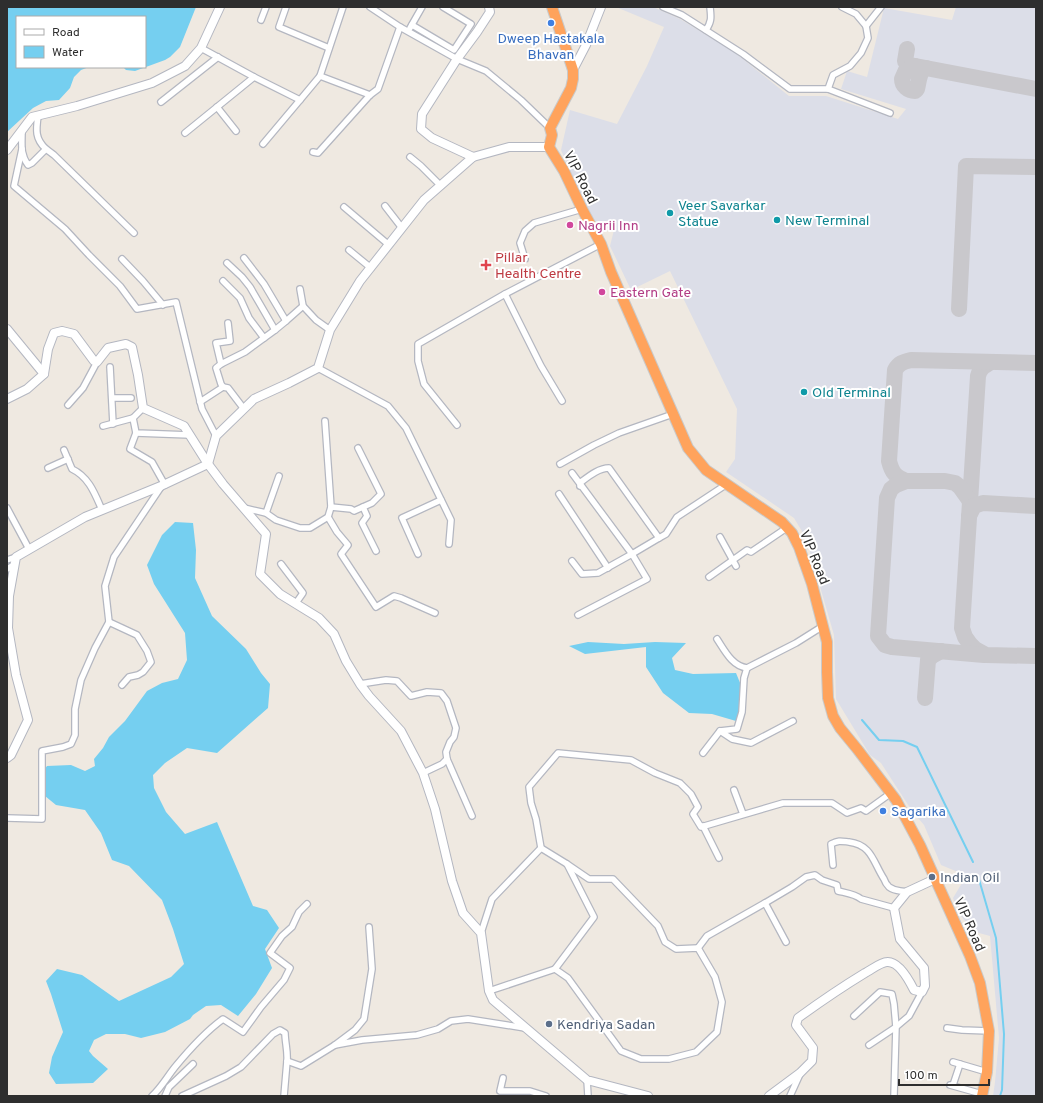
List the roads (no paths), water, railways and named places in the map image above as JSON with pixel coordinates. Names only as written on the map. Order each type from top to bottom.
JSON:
[{"type":"highway","name":"VIP Road","points":[[552,7],[573,70],[570,88],[550,128],[552,135],[550,147],[564,171],[601,244],[611,272],[688,448],[706,470],[788,527],[799,547],[812,584],[827,642],[828,698],[833,716],[840,728],[896,800],[920,845],[970,956],[980,983],[989,1031],[987,1072],[982,1095]]},
{"type":"street","points":[[7,150],[32,117],[77,106],[152,83],[185,66],[201,48],[220,7]]},
{"type":"street","points":[[261,20],[266,7]]},
{"type":"street","points":[[286,7],[279,27],[329,48]]},
{"type":"street","points":[[263,144],[320,76],[343,7]]},
{"type":"street","points":[[370,7],[408,32],[457,59],[486,71],[521,100],[550,128]]},
{"type":"street","points":[[408,32],[422,7]]},
{"type":"street","points":[[412,25],[454,50],[471,24],[442,7]]},
{"type":"street","points":[[473,157],[432,138],[421,129],[422,114],[457,59],[490,12],[489,7]]},
{"type":"street","name":"VIP Road","points":[[573,70],[586,45],[601,7]]},
{"type":"street","points":[[663,7],[682,15],[706,30],[743,54],[790,89],[828,89],[890,113]]},
{"type":"street","points":[[706,30],[710,24],[710,7]]},
{"type":"street","points":[[828,89],[833,75],[850,66],[861,53],[868,38],[866,26],[856,14],[842,7]]},
{"type":"street","points":[[866,26],[881,7]]},
{"type":"street","points":[[313,152],[318,153],[378,89],[400,27]]},
{"type":"street","points":[[201,48],[300,100]]},
{"type":"street","points":[[161,102],[218,57]]},
{"type":"street","points":[[320,76],[370,96]]},
{"type":"street","points":[[186,132],[254,77]]},
{"type":"street","points":[[217,107],[236,131]]},
{"type":"street","points":[[38,116],[36,130],[40,143],[134,233]]},
{"type":"street","points":[[22,131],[22,149],[14,186],[65,229],[120,286],[137,309],[176,302],[202,409],[216,436]]},
{"type":"street","points":[[7,758],[11,755],[28,720],[16,675],[8,628],[12,564],[29,549],[85,516],[163,486],[208,464],[216,436],[254,399],[318,368],[330,330],[360,281],[424,200],[473,157],[509,147],[550,147]]},
{"type":"street","points":[[22,149],[24,158],[28,165],[46,149]]},
{"type":"street","points":[[410,157],[422,166],[441,186]]},
{"type":"street","points":[[344,206],[388,245]]},
{"type":"street","points":[[385,206],[402,228]]},
{"type":"street","points":[[525,259],[520,243],[525,231],[534,223],[582,209]]},
{"type":"street","points":[[457,425],[424,384],[418,361],[418,344],[505,294],[601,244]]},
{"type":"street","points":[[348,250],[371,268]]},
{"type":"street","points":[[244,258],[264,284],[286,321]]},
{"type":"street","points":[[122,259],[163,305]]},
{"type":"street","points":[[227,262],[250,286],[275,330]]},
{"type":"street","points":[[224,281],[240,298],[249,318],[264,338]]},
{"type":"street","points":[[300,289],[303,306],[316,320],[330,330]]},
{"type":"street","points":[[505,294],[541,366],[562,401]]},
{"type":"street","points":[[244,409],[228,388],[223,387],[216,368],[245,352],[275,330],[303,306]]},
{"type":"street","points":[[221,364],[216,343],[230,341],[228,323]]},
{"type":"street","points":[[7,329],[44,374]]},
{"type":"street","points":[[7,399],[27,389],[44,374],[48,349],[54,333],[62,331],[74,334],[94,361],[97,362]]},
{"type":"street","points":[[68,405],[83,388],[97,362],[108,348],[126,344],[132,347],[143,408]]},
{"type":"street","points":[[110,367],[113,424]]},
{"type":"street","points":[[318,368],[388,406],[406,428],[451,520],[449,544]]},
{"type":"street","points":[[200,402],[223,387]]},
{"type":"street","points":[[112,398],[131,398]]},
{"type":"street","points":[[103,426],[133,418],[143,408]]},
{"type":"street","points":[[143,408],[184,426],[208,464],[223,484],[266,534],[260,574],[280,594],[319,618],[334,634],[346,661],[360,684],[401,732],[423,773],[436,810],[452,881],[463,913],[481,933]]},
{"type":"street","points":[[560,464],[619,433],[673,414]]},
{"type":"street","points":[[133,418],[136,433],[130,449],[152,462],[163,486]]},
{"type":"street","points":[[244,508],[266,513],[276,520],[300,528],[310,528],[328,517],[331,507],[325,421]]},
{"type":"street","points":[[136,433],[190,435]]},
{"type":"street","points":[[331,507],[351,509],[354,511],[372,502],[381,494],[358,448]]},
{"type":"street","points":[[64,450],[72,469],[79,472],[91,485],[102,510]]},
{"type":"street","points":[[48,468],[68,459]]},
{"type":"street","points":[[580,486],[581,482],[595,473],[604,468],[609,468],[659,538]]},
{"type":"street","points":[[572,473],[580,486],[632,554],[647,579],[578,615]]},
{"type":"street","points":[[266,513],[279,476]]},
{"type":"street","points":[[572,560],[582,574],[598,573],[666,534],[677,517],[727,484]]},
{"type":"street","points":[[7,818],[42,819],[42,751],[71,744],[75,735],[75,709],[81,680],[95,648],[109,622],[105,586],[114,557],[163,486]]},
{"type":"street","points":[[559,494],[608,568]]},
{"type":"street","points":[[418,554],[402,518],[441,500]]},
{"type":"street","points":[[363,507],[367,516],[362,523],[376,551]]},
{"type":"street","points":[[7,508],[29,549]]},
{"type":"street","points":[[328,517],[337,532],[348,545],[341,554],[376,607],[394,596],[436,613]]},
{"type":"street","points":[[709,577],[734,563],[747,550],[751,552],[788,527]]},
{"type":"street","points":[[720,537],[734,563]]},
{"type":"street","points":[[7,560],[12,564]]},
{"type":"street","points":[[281,564],[303,593],[296,603]]},
{"type":"street","points":[[109,622],[137,635],[147,651],[151,662],[143,672],[129,677],[122,685]]},
{"type":"street","points":[[717,639],[731,660],[741,667],[747,668],[796,644],[823,626]]},
{"type":"street","points":[[703,753],[720,731],[737,729],[742,712],[744,678],[747,668]]},
{"type":"street","points":[[360,684],[386,680],[397,681],[411,696],[427,692],[441,693],[446,701],[456,728],[454,737],[446,752],[447,759],[472,816]]},
{"type":"street","points":[[720,731],[732,739],[751,743],[793,721]]},
{"type":"street","points":[[698,948],[676,949],[665,942],[658,926],[613,879],[589,879],[541,848],[531,803],[529,786],[558,753],[631,760],[655,773],[680,783],[692,794],[698,807],[693,814],[701,827],[703,826],[719,858]]},
{"type":"street","points":[[423,773],[442,764],[447,759]]},
{"type":"street","points":[[734,790],[743,814]]},
{"type":"street","points":[[703,826],[783,803],[832,803],[847,813],[861,808],[866,811],[891,793]]},
{"type":"street","points":[[833,865],[831,844],[839,840],[854,842],[866,848],[888,886],[895,891],[907,892]]},
{"type":"street","points":[[541,848],[492,899],[481,933],[489,991],[493,1000],[587,1080],[648,1096]]},
{"type":"street","points":[[489,991],[556,969],[594,917],[567,864]]},
{"type":"street","points":[[698,948],[707,936],[792,887],[806,876],[815,875],[822,880],[837,885],[838,891],[894,908]]},
{"type":"street","points":[[894,908],[907,892],[935,879]]},
{"type":"street","points":[[765,903],[786,942]]},
{"type":"street","points":[[152,1096],[198,1041],[223,1019],[243,1032],[261,1007],[284,980],[290,968],[270,953],[282,936],[292,927],[299,912],[307,904]]},
{"type":"street","points":[[869,1045],[910,1016],[925,986],[924,968],[900,939],[894,908]]},
{"type":"street","points":[[287,1061],[301,1066],[335,1045],[355,1030],[364,1019],[372,969],[369,927]]},
{"type":"street","points":[[556,969],[568,978],[621,1050],[641,1059],[669,1059],[696,1052],[717,1032],[722,1002],[715,977],[698,948]]},
{"type":"street","points":[[769,1096],[800,1073],[812,1061],[813,1048],[796,1025],[798,1018],[845,985],[877,966],[888,962],[895,964],[906,976],[914,990],[922,992]]},
{"type":"street","points":[[854,1016],[880,992],[892,994],[896,1027],[894,1096]]},
{"type":"street","points":[[335,1045],[362,1040],[416,1035],[438,1029],[451,1021],[468,1019],[527,1029]]},
{"type":"street","points":[[948,1028],[989,1031]]},
{"type":"street","points":[[182,1096],[226,1076],[241,1067],[273,1034],[280,1030],[284,1033],[287,1061],[285,1068],[284,1096]]},
{"type":"street","points":[[953,1062],[987,1072]]},
{"type":"street","points":[[165,1096],[169,1087],[193,1064]]},
{"type":"street","points":[[960,1064],[952,1085],[982,1095]]},
{"type":"street","points":[[790,1096],[800,1073]]},
{"type":"street","points":[[503,1078],[500,1091],[530,1091],[546,1096]]},
{"type":"street","points":[[587,1080],[588,1096]]},
{"type":"water","points":[[7,7],[196,7],[180,47],[165,60],[146,67],[146,16],[16,16],[16,68],[86,68],[81,70],[74,77],[70,88],[59,100],[46,101],[33,108],[7,132]]},
{"type":"water","points":[[124,68],[143,68],[135,71],[126,70]]},
{"type":"water","points":[[175,522],[193,523],[196,550],[195,578],[212,616],[246,649],[261,673],[270,684],[268,708],[217,753],[187,748],[165,763],[153,775],[154,788],[166,812],[185,834],[217,822],[253,906],[267,910],[279,928],[265,949],[272,968],[256,994],[238,1016],[221,1005],[206,1006],[193,1015],[190,1019],[165,1032],[141,1038],[125,1034],[106,1034],[94,1040],[89,1051],[108,1069],[93,1083],[56,1084],[49,1073],[52,1057],[63,1032],[46,981],[57,969],[82,975],[119,1001],[171,977],[184,964],[162,900],[129,866],[112,860],[101,833],[85,810],[56,805],[45,796],[44,770],[47,766],[71,765],[85,771],[95,766],[94,759],[103,748],[109,737],[125,721],[147,691],[162,683],[178,679],[187,660],[185,633],[154,584],[147,565],[162,535]]},
{"type":"water","points":[[588,642],[624,644],[655,642],[686,643],[672,658],[675,670],[693,674],[736,673],[745,695],[736,721],[712,714],[689,713],[663,693],[646,667],[646,647],[585,654],[569,646]]},
{"type":"waterway","points":[[862,720],[879,740],[903,741],[917,747],[973,862]]},
{"type":"waterway","points":[[978,876],[996,938],[1004,1034],[1002,1090],[1000,1096]]},
{"type":"place","name":"Dweep Hastakala Bhavan","points":[[551,23]]},
{"type":"place","name":"Veer Savarkar Statue","points":[[670,213]]},
{"type":"place","name":"New Terminal","points":[[777,220]]},
{"type":"place","name":"Nagrii Inn","points":[[570,225]]},
{"type":"place","name":"Pillar Health Centre","points":[[486,265]]},
{"type":"place","name":"Eastern Gate","points":[[602,292]]},
{"type":"place","name":"Old Terminal","points":[[804,392]]},
{"type":"place","name":"Sagarika","points":[[883,811]]},
{"type":"place","name":"Indian Oil","points":[[932,877]]},
{"type":"place","name":"Kendriya Sadan","points":[[549,1024]]}]
